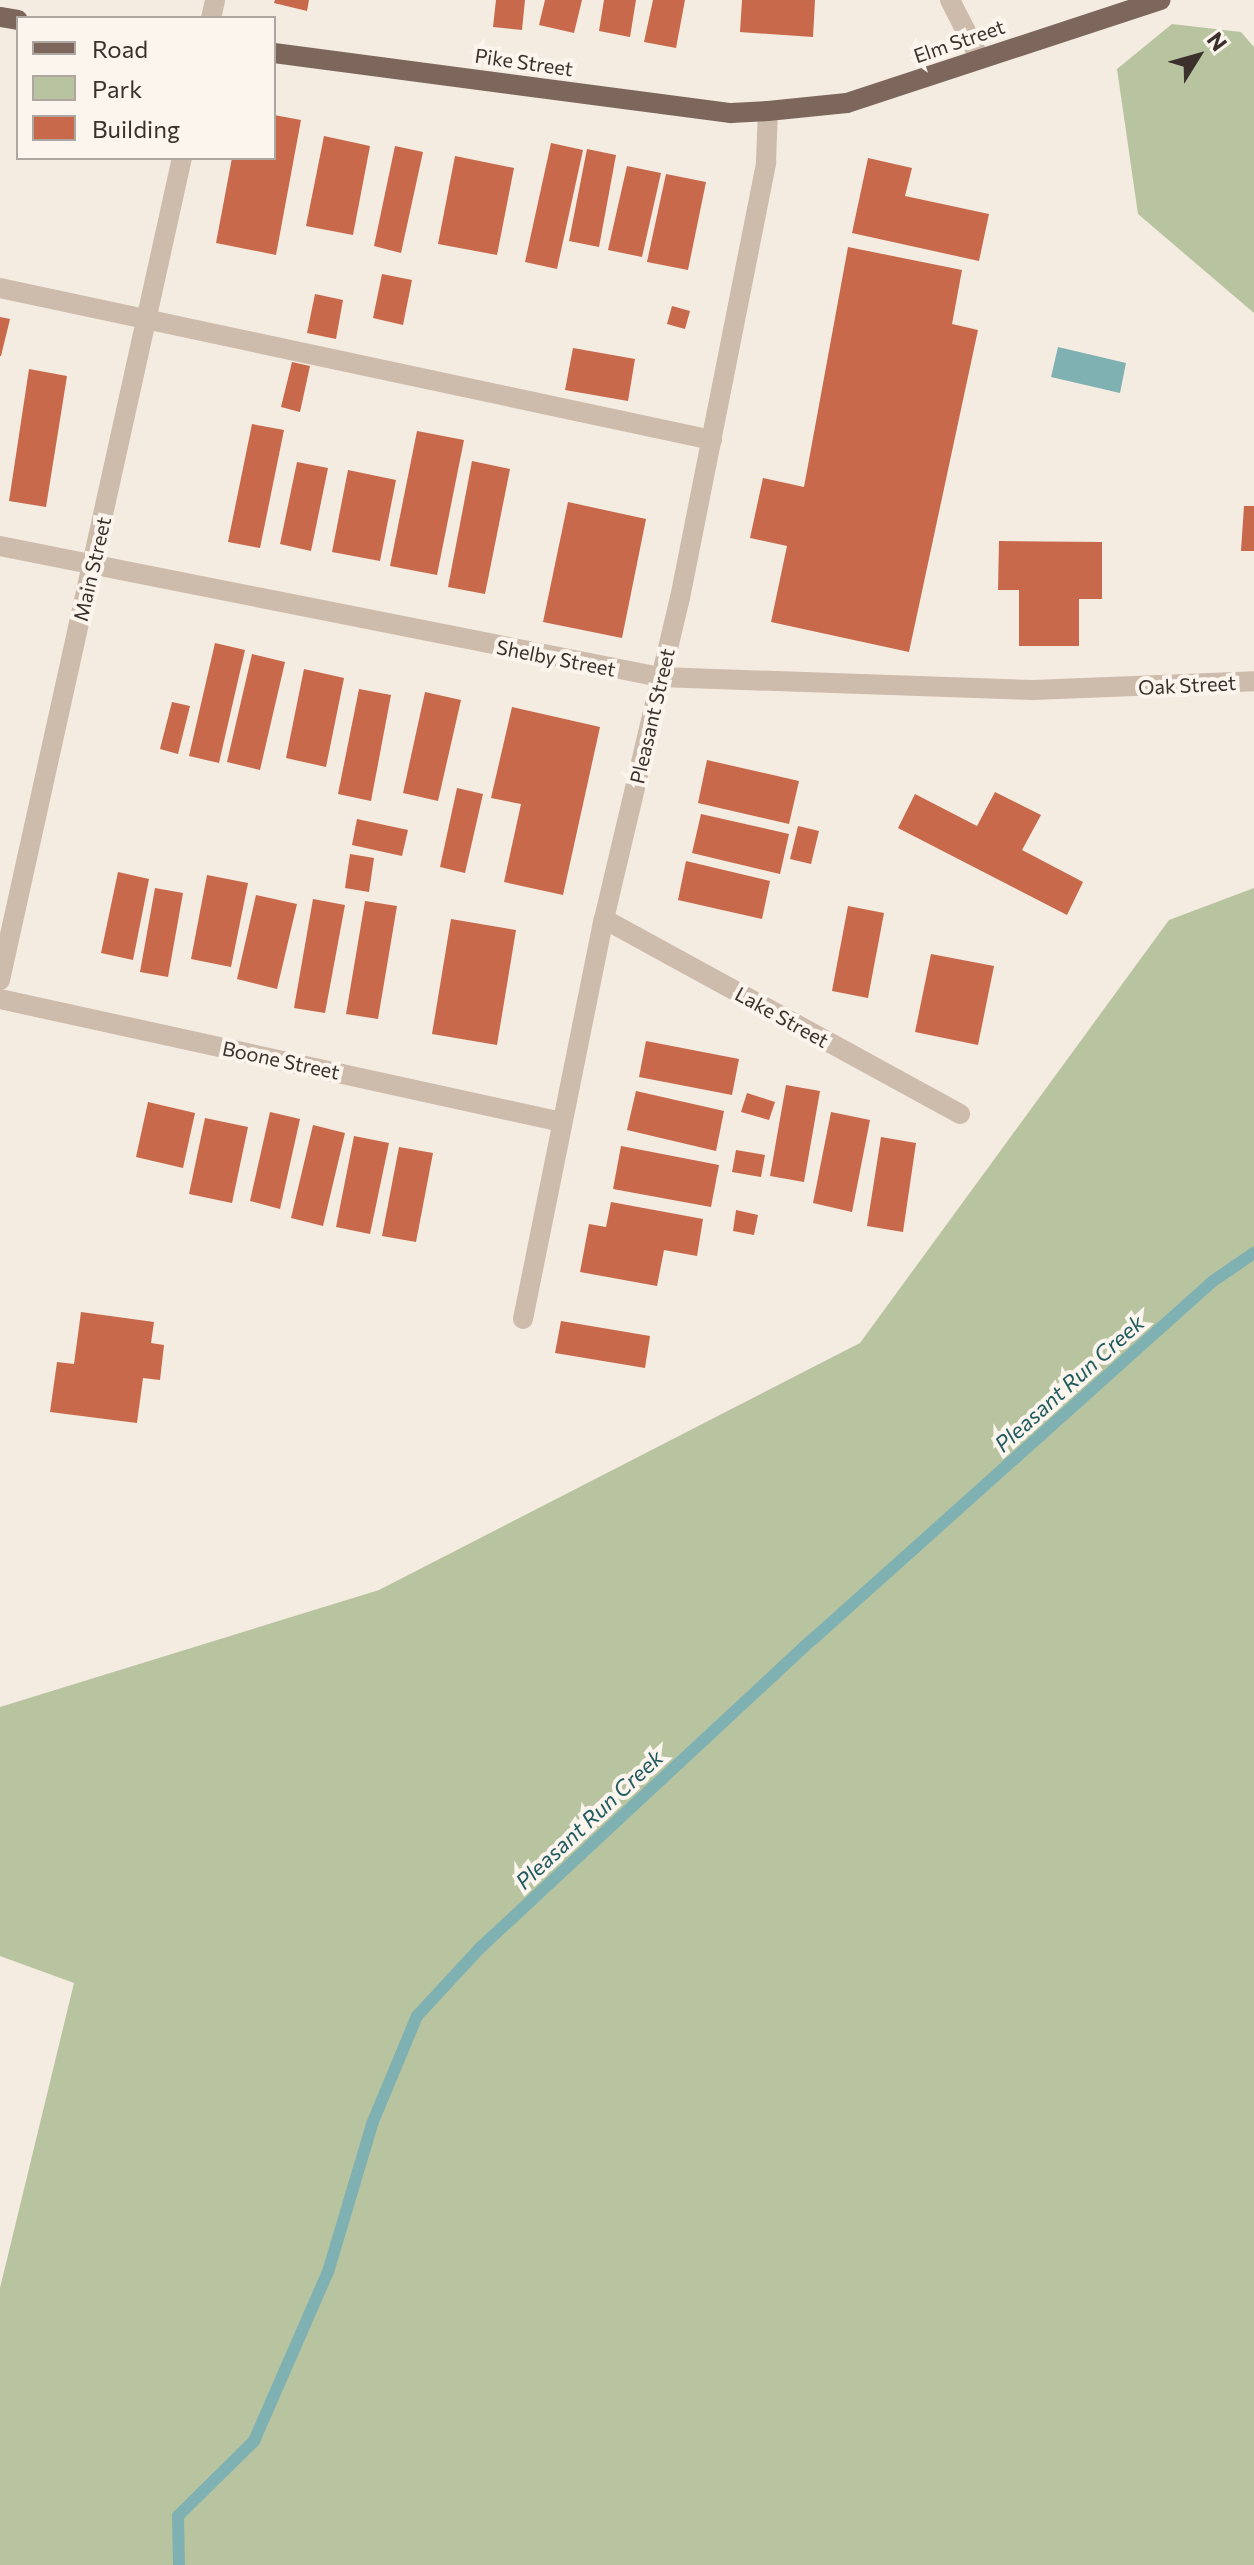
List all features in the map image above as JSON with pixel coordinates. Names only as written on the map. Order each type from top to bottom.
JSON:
[{"type":"main road","name":"Elm Street","points":[[768,111],[847,103],[1161,0]]},
{"type":"main road","name":"Pike Street","points":[[276,53],[731,113],[768,111]]},
{"type":"street","points":[[950,0],[980,59]]},
{"type":"street","name":"Pleasant Street","points":[[523,1319],[604,919],[712,440],[766,162],[768,111]]},
{"type":"street","name":"Main Street","points":[[0,980],[182,160]]},
{"type":"street","points":[[0,288],[712,440]]},
{"type":"street","name":"Shelby Street","points":[[0,546],[660,677],[1033,690],[1121,688]]},
{"type":"street","name":"Oak Street","points":[[1121,688],[1254,681]]},
{"type":"street","name":"Lake Street","points":[[604,919],[960,1114]]},
{"type":"street","name":"Boone Street","points":[[0,999],[562,1122]]},
{"type":"green space","points":[[1172,24],[1241,32],[1254,47],[1254,313],[1138,214],[1117,69]]},
{"type":"green space","points":[[1254,888],[1254,2565],[0,2565],[0,2288],[74,1983],[0,1956],[0,1707],[379,1590],[860,1343],[1169,920]]},
{"type":"water","points":[[1058,347],[1126,363],[1120,393],[1051,377]]},
{"type":"building","points":[[275,0],[309,0],[307,11],[274,3]]},
{"type":"building","points":[[496,0],[525,0],[522,30],[493,27]]},
{"type":"building","points":[[545,0],[582,0],[574,33],[539,25]]},
{"type":"building","points":[[604,0],[636,0],[630,37],[599,31]]},
{"type":"building","points":[[653,0],[685,0],[676,48],[644,42]]},
{"type":"building","points":[[742,0],[815,0],[813,37],[740,32]]},
{"type":"building","points":[[276,115],[301,120],[276,255],[216,243],[232,160],[276,160]]},
{"type":"building","points":[[324,136],[370,146],[353,235],[306,226]]},
{"type":"building","points":[[551,143],[583,150],[557,269],[525,262]]},
{"type":"building","points":[[395,146],[423,152],[401,253],[374,246]]},
{"type":"building","points":[[587,149],[616,155],[599,247],[569,241]]},
{"type":"building","points":[[455,156],[514,168],[497,255],[438,244]]},
{"type":"building","points":[[868,158],[912,168],[905,196],[989,214],[979,261],[852,233]]},
{"type":"building","points":[[627,166],[661,173],[642,257],[608,250]]},
{"type":"building","points":[[666,174],[706,182],[688,270],[647,262]]},
{"type":"building","points":[[848,247],[962,270],[952,324],[978,330],[909,652],[771,622],[787,546],[750,538],[763,478],[804,487]]},
{"type":"building","points":[[382,274],[412,280],[403,325],[373,318]]},
{"type":"building","points":[[315,294],[343,300],[336,339],[307,333]]},
{"type":"building","points":[[672,306],[690,311],[685,329],[667,324]]},
{"type":"building","points":[[0,317],[10,319],[1,356],[0,356]]},
{"type":"building","points":[[573,348],[635,359],[628,401],[565,390]]},
{"type":"building","points":[[292,362],[310,366],[300,412],[281,407]]},
{"type":"building","points":[[29,369],[67,376],[46,507],[9,501]]},
{"type":"building","points":[[252,424],[284,430],[260,548],[228,542]]},
{"type":"building","points":[[417,431],[464,440],[437,575],[390,566]]},
{"type":"building","points":[[472,461],[510,469],[485,594],[448,587]]},
{"type":"building","points":[[297,462],[328,468],[311,551],[280,544]]},
{"type":"building","points":[[348,470],[396,480],[380,561],[332,552]]},
{"type":"building","points":[[568,502],[646,519],[622,638],[543,622]]},
{"type":"building","points":[[1244,506],[1254,506],[1254,551],[1241,551]]},
{"type":"building","points":[[999,541],[1102,542],[1102,599],[1079,599],[1079,646],[1019,646],[1019,590],[998,590]]},
{"type":"building","points":[[215,643],[245,650],[219,763],[189,756]]},
{"type":"building","points":[[252,654],[285,662],[260,770],[227,762]]},
{"type":"building","points":[[304,669],[344,678],[326,767],[286,758]]},
{"type":"building","points":[[359,689],[391,695],[371,801],[338,794]]},
{"type":"building","points":[[425,692],[461,700],[438,801],[403,793]]},
{"type":"building","points":[[172,702],[190,706],[178,754],[160,749]]},
{"type":"building","points":[[512,707],[600,727],[563,895],[504,882],[521,804],[491,798]]},
{"type":"building","points":[[707,760],[799,781],[789,824],[698,803]]},
{"type":"building","points":[[457,788],[483,794],[465,873],[440,867]]},
{"type":"building","points":[[995,792],[1041,815],[1022,850],[1083,882],[1067,915],[898,828],[915,794],[977,826]]},
{"type":"building","points":[[701,814],[789,834],[780,874],[692,853]]},
{"type":"building","points":[[357,819],[408,830],[402,856],[352,845]]},
{"type":"building","points":[[798,826],[819,831],[811,864],[790,859]]},
{"type":"building","points":[[350,854],[374,858],[369,892],[345,888]]},
{"type":"building","points":[[686,861],[770,881],[762,919],[678,900]]},
{"type":"building","points":[[118,872],[149,879],[133,960],[101,953]]},
{"type":"building","points":[[207,875],[248,883],[231,967],[191,959]]},
{"type":"building","points":[[155,888],[183,893],[168,977],[140,972]]},
{"type":"building","points":[[256,895],[297,904],[277,989],[237,979]]},
{"type":"building","points":[[313,899],[345,905],[325,1013],[294,1008]]},
{"type":"building","points":[[365,901],[397,906],[378,1019],[346,1014]]},
{"type":"building","points":[[848,906],[884,913],[868,998],[832,991]]},
{"type":"building","points":[[451,919],[516,930],[497,1045],[432,1034]]},
{"type":"building","points":[[931,954],[994,966],[978,1045],[915,1032]]},
{"type":"building","points":[[646,1041],[739,1059],[732,1095],[639,1077]]},
{"type":"building","points":[[786,1085],[820,1091],[804,1182],[770,1176]]},
{"type":"building","points":[[636,1091],[724,1111],[716,1151],[627,1130]]},
{"type":"building","points":[[747,1093],[775,1102],[769,1120],[741,1112]]},
{"type":"building","points":[[148,1102],[195,1113],[183,1168],[136,1157]]},
{"type":"building","points":[[270,1112],[300,1119],[280,1209],[250,1201]]},
{"type":"building","points":[[831,1112],[870,1120],[852,1212],[813,1203]]},
{"type":"building","points":[[205,1118],[248,1127],[232,1203],[189,1194]]},
{"type":"building","points":[[313,1125],[345,1133],[323,1226],[291,1218]]},
{"type":"building","points":[[354,1136],[389,1143],[370,1234],[336,1227]]},
{"type":"building","points":[[881,1137],[916,1143],[903,1232],[867,1226]]},
{"type":"building","points":[[621,1146],[719,1165],[711,1207],[613,1189]]},
{"type":"building","points":[[399,1147],[433,1153],[416,1242],[382,1236]]},
{"type":"building","points":[[736,1150],[765,1155],[761,1177],[732,1172]]},
{"type":"building","points":[[611,1202],[703,1219],[697,1256],[664,1250],[657,1286],[580,1272],[589,1224],[606,1227]]},
{"type":"building","points":[[736,1210],[758,1215],[754,1235],[733,1231]]},
{"type":"building","points":[[81,1312],[154,1322],[151,1343],[164,1345],[160,1380],[143,1378],[137,1423],[50,1412],[57,1362],[74,1364]]},
{"type":"building","points":[[561,1321],[650,1336],[645,1368],[555,1353]]},
{"type":"waterway","name":"Pleasant Run Creek","points":[[179,2565],[178,2516],[254,2441],[328,2272],[372,2124],[417,2016],[480,1948],[812,1640],[1213,1281],[1254,1253]]}]
